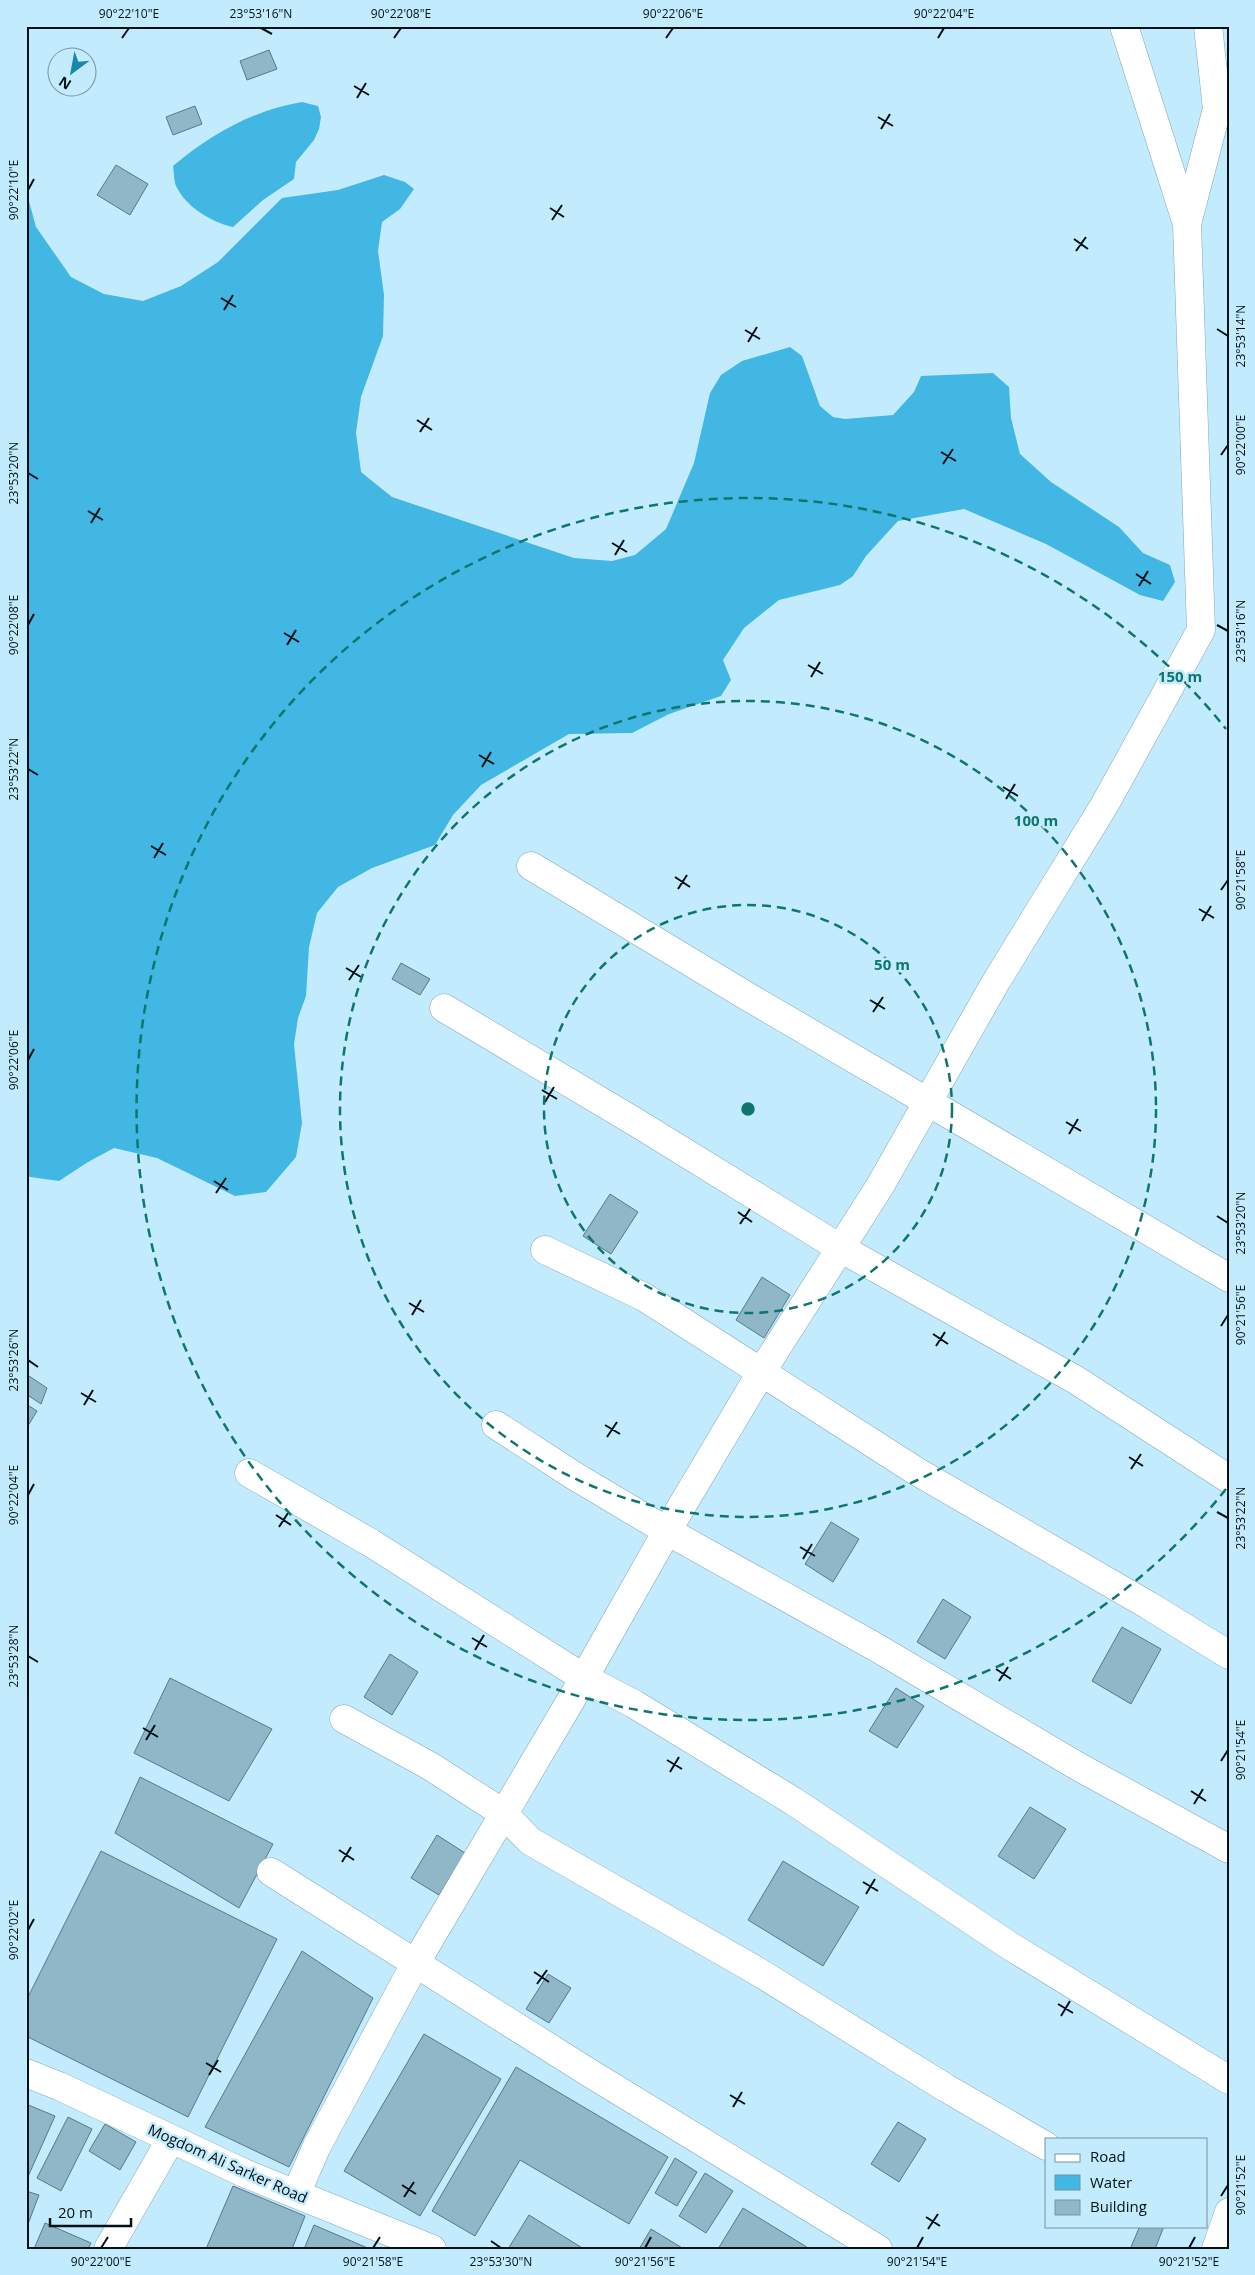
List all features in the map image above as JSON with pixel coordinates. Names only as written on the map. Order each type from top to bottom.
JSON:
[{"type":"street","points":[[296,2194],[317,2146],[415,1964],[762,1371],[880,1186],[994,985],[1106,804],[1201,630],[1186,224],[1124,26]]},
{"type":"street","points":[[1186,224],[1217,109],[1208,26]]},
{"type":"street","points":[[531,866],[745,995],[1229,1278]]},
{"type":"street","points":[[444,1008],[637,1123],[840,1248],[1076,1380],[1229,1479]]},
{"type":"street","points":[[544,1250],[644,1297],[916,1470],[1148,1604],[1229,1655]]},
{"type":"street","points":[[496,1425],[573,1475],[667,1531],[872,1645],[1079,1767],[1229,1849]]},
{"type":"street","points":[[249,1473],[403,1563],[584,1678],[634,1704],[793,1800],[1010,1946],[1229,2080]]},
{"type":"street","points":[[344,1718],[430,1766],[503,1813],[530,1841],[757,1971],[946,2088],[1045,2145]]},
{"type":"street","points":[[271,1872],[415,1964],[878,2249]]},
{"type":"street","name":"Mogdom Ali Sarker Road","points":[[26,2073],[59,2086],[244,2173],[432,2249]]},
{"type":"street","points":[[108,2249],[171,2139]]},
{"type":"street","points":[[1216,2249],[1229,2212]]},
{"type":"water","points":[[302,102],[318,106],[321,117],[319,129],[314,140],[296,162],[294,179],[263,200],[233,227],[208,217],[193,207],[180,194],[175,184],[173,166],[187,155],[233,125],[266,111]]},
{"type":"water","points":[[384,175],[405,182],[414,189],[400,209],[382,222],[378,251],[384,295],[383,336],[361,397],[356,433],[361,472],[392,497],[574,558],[612,561],[635,555],[666,529],[694,463],[710,393],[721,375],[742,361],[790,347],[802,356],[820,406],[833,417],[845,419],[893,415],[914,392],[921,376],[993,373],[1009,387],[1011,418],[1020,454],[1051,482],[1119,527],[1143,553],[1170,565],[1175,582],[1163,601],[1140,595],[1046,544],[964,509],[898,521],[866,556],[853,576],[840,585],[779,600],[744,628],[723,660],[731,680],[721,696],[669,714],[632,733],[569,734],[481,785],[453,815],[435,845],[372,868],[338,887],[317,913],[309,947],[306,996],[298,1018],[294,1044],[302,1123],[296,1157],[266,1192],[235,1196],[157,1158],[114,1148],[59,1181],[30,1177],[26,1175],[26,190],[36,227],[71,277],[104,294],[143,301],[181,286],[218,262],[282,198],[338,190]]},
{"type":"building","points":[[269,50],[277,69],[247,80],[240,61]]},
{"type":"building","points":[[195,106],[202,124],[173,135],[166,117]]},
{"type":"building","points":[[116,165],[148,184],[130,215],[97,195]]},
{"type":"building","points":[[401,963],[430,979],[420,995],[392,979]]},
{"type":"building","points":[[610,1194],[638,1212],[611,1254],[583,1236]]},
{"type":"building","points":[[762,1277],[790,1295],[764,1338],[736,1320]]},
{"type":"building","points":[[26,1374],[47,1388],[41,1404],[26,1394]]},
{"type":"building","points":[[26,1404],[37,1411],[26,1429]]},
{"type":"building","points":[[831,1522],[859,1539],[833,1582],[805,1564]]},
{"type":"building","points":[[943,1599],[971,1617],[945,1659],[917,1642]]},
{"type":"building","points":[[1122,1627],[1161,1649],[1131,1704],[1092,1681]]},
{"type":"building","points":[[390,1654],[418,1672],[392,1715],[364,1697]]},
{"type":"building","points":[[170,1678],[272,1729],[229,1801],[134,1753]]},
{"type":"building","points":[[896,1688],[924,1706],[897,1748],[869,1731]]},
{"type":"building","points":[[140,1777],[273,1844],[239,1908],[115,1833]]},
{"type":"building","points":[[1030,1807],[1066,1829],[1034,1879],[998,1856]]},
{"type":"building","points":[[437,1835],[465,1853],[439,1895],[411,1878]]},
{"type":"building","points":[[101,1851],[277,1939],[188,2117],[26,2036],[26,2001]]},
{"type":"building","points":[[783,1861],[859,1907],[823,1966],[748,1920]]},
{"type":"building","points":[[302,1951],[373,1998],[289,2167],[205,2127]]},
{"type":"building","points":[[548,1974],[571,1988],[549,2023],[526,2009]]},
{"type":"building","points":[[424,2034],[501,2079],[420,2216],[344,2171]]},
{"type":"building","points":[[516,2067],[668,2157],[629,2224],[520,2160],[475,2236],[432,2211]]},
{"type":"building","points":[[26,2104],[55,2116],[26,2181]]},
{"type":"building","points":[[68,2117],[92,2129],[61,2191],[37,2178]]},
{"type":"building","points":[[898,2122],[926,2139],[899,2182],[871,2164]]},
{"type":"building","points":[[105,2124],[136,2142],[120,2170],[89,2151]]},
{"type":"building","points":[[675,2158],[697,2172],[677,2206],[655,2193]]},
{"type":"building","points":[[705,2173],[733,2191],[706,2233],[679,2216]]},
{"type":"building","points":[[233,2186],[305,2216],[292,2249],[206,2249]]},
{"type":"building","points":[[26,2191],[39,2195],[28,2224],[26,2223]]},
{"type":"building","points":[[743,2208],[810,2249],[718,2249]]},
{"type":"building","points":[[529,2215],[584,2249],[508,2249]]},
{"type":"building","points":[[45,2223],[91,2243],[88,2249],[34,2249]]},
{"type":"building","points":[[314,2225],[370,2249],[304,2249]]},
{"type":"building","points":[[1139,2228],[1163,2228],[1155,2249],[1130,2249]]},
{"type":"building","points":[[651,2229],[684,2249],[639,2249]]}]
